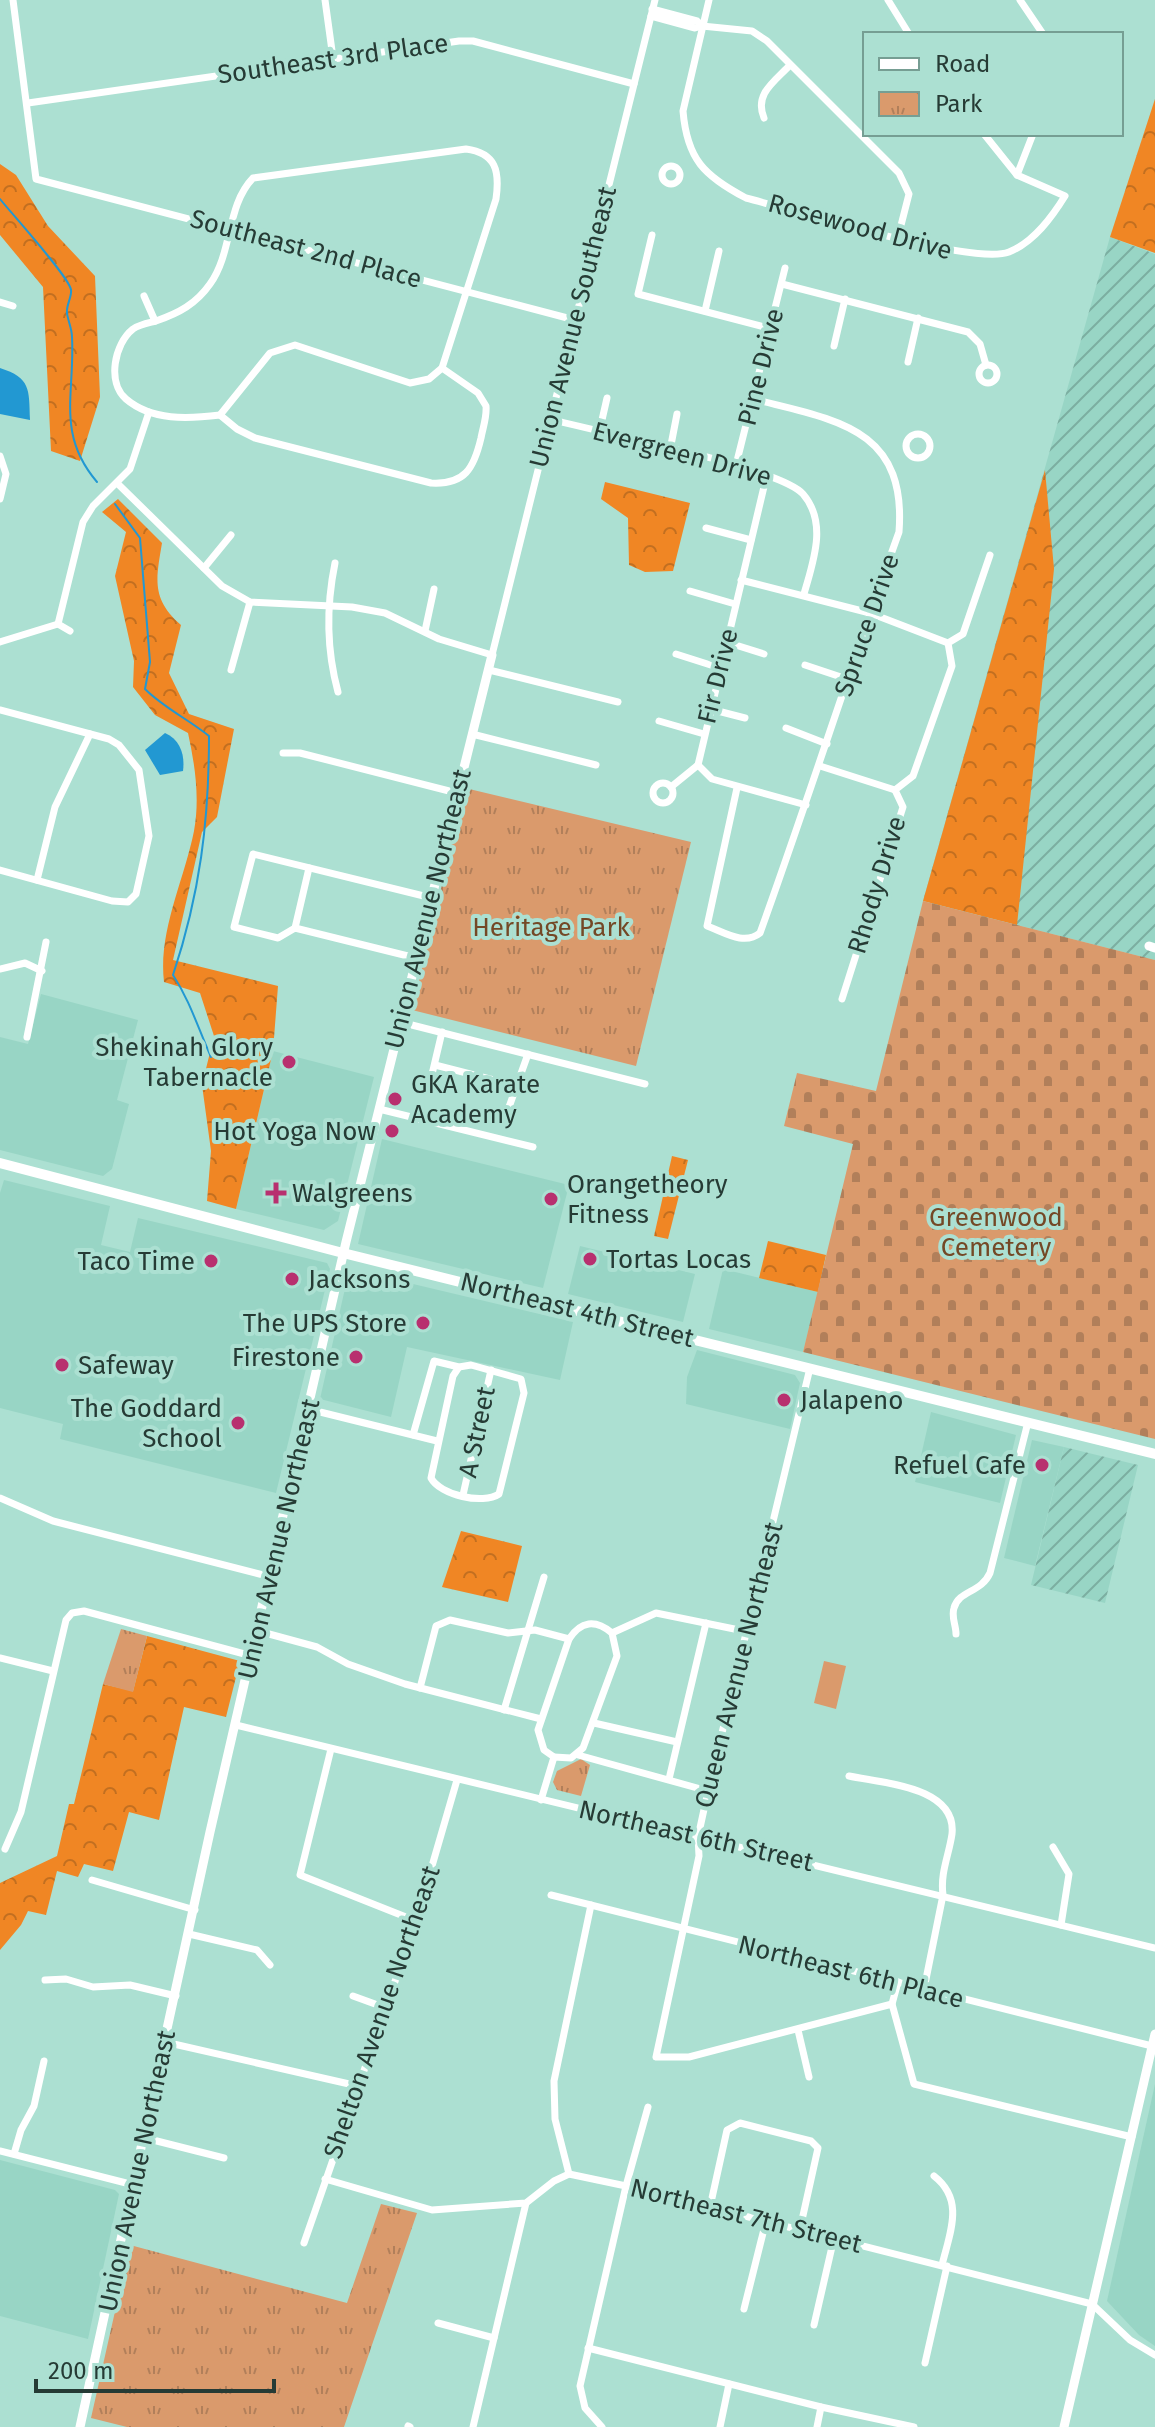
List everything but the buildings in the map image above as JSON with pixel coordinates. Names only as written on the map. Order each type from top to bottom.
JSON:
[{"type":"main road","name":"Northeast 4th Street","points":[[0,1163],[343,1253],[1155,1454]]},
{"type":"street","points":[[13,0],[28,103]]},
{"type":"street","points":[[325,0],[333,58]]},
{"type":"street","points":[[678,170],[695,161],[686,137],[683,111],[709,0]]},
{"type":"street","points":[[888,0],[908,32]]},
{"type":"street","points":[[1020,0],[1042,32]]},
{"type":"street","points":[[653,8],[695,28],[752,31],[767,41],[906,183],[909,194],[898,237]]},
{"type":"street","name":"Union Avenue Southeast","points":[[492,655],[653,8]]},
{"type":"street","name":"Southeast 3rd Place","points":[[28,103],[333,58],[473,41],[634,84]]},
{"type":"street","points":[[764,118],[759,106],[761,96],[790,65]]},
{"type":"street","name":"Southeast 2nd Place","points":[[28,103],[36,179],[575,320]]},
{"type":"street","points":[[986,136],[1017,175],[1032,136]]},
{"type":"street","points":[[220,415],[270,353],[283,347],[310,347],[410,383],[429,379],[442,368],[469,292],[496,199],[497,167],[482,151],[466,149],[264,174],[253,178],[239,195],[214,278],[203,294],[189,307],[136,326],[126,335],[116,365],[115,381],[120,394],[149,412],[174,418],[220,415],[255,438],[431,483],[454,483],[464,477],[476,460],[486,406],[478,393],[442,368]]},
{"type":"street","name":"Rosewood Drive","points":[[695,161],[726,188],[746,198],[961,254],[1009,252],[1050,220],[1065,196],[1017,175]]},
{"type":"street","points":[[652,235],[638,294],[772,329]]},
{"type":"street","points":[[705,311],[719,251]]},
{"type":"street","name":"Pine Drive","points":[[736,465],[785,268]]},
{"type":"street","points":[[782,284],[968,332],[980,344],[986,365]]},
{"type":"street","points":[[144,296],[155,321]]},
{"type":"street","points":[[834,346],[845,299]]},
{"type":"street","points":[[0,302],[13,306]]},
{"type":"street","points":[[908,362],[918,318]]},
{"type":"street","points":[[599,433],[607,398]]},
{"type":"street","points":[[753,399],[845,424],[869,438],[888,459],[907,452]]},
{"type":"street","points":[[58,624],[83,522],[93,506],[130,469],[149,412]]},
{"type":"street","points":[[670,450],[677,414]]},
{"type":"street","name":"Evergreen Drive","points":[[550,419],[767,474],[803,494],[814,514],[817,530],[804,594]]},
{"type":"street","points":[[0,456],[5,465],[0,499]]},
{"type":"street","name":"Spruce Drive","points":[[737,788],[707,926],[742,939],[753,939],[760,933],[820,766],[899,532],[901,510],[888,459]]},
{"type":"street","name":"Fir Drive","points":[[698,765],[767,474]]},
{"type":"street","points":[[118,484],[222,586],[250,602],[385,613],[439,639],[492,655]]},
{"type":"street","points":[[706,528],[751,540]]},
{"type":"street","points":[[204,568],[231,535]]},
{"type":"street","points":[[741,580],[870,613],[948,643],[963,634],[990,555]]},
{"type":"street","points":[[335,563],[326,606],[332,669],[338,692]]},
{"type":"street","points":[[425,631],[434,589]]},
{"type":"street","points":[[690,591],[735,604]]},
{"type":"street","points":[[231,670],[250,602]]},
{"type":"street","points":[[0,642],[58,624],[70,631]]},
{"type":"street","points":[[726,642],[764,654]]},
{"type":"street","name":"Rhody Drive","points":[[842,999],[903,807],[895,790],[913,776],[952,666],[948,643]]},
{"type":"street","points":[[676,654],[720,668]]},
{"type":"street","name":"Union Avenue Northeast","points":[[80,2427],[343,1253],[492,655]]},
{"type":"street","points":[[805,665],[847,679]]},
{"type":"street","points":[[489,670],[618,702]]},
{"type":"street","points":[[710,709],[745,718]]},
{"type":"street","points":[[0,710],[109,739],[127,754],[143,780],[149,836],[136,894],[128,902],[112,901],[0,870]]},
{"type":"street","points":[[659,721],[704,734]]},
{"type":"street","points":[[786,728],[827,744]]},
{"type":"street","points":[[37,880],[55,807],[90,734]]},
{"type":"street","points":[[472,734],[596,765]]},
{"type":"street","points":[[283,753],[300,753],[457,793]]},
{"type":"street","points":[[671,787],[698,765],[712,779],[806,805]]},
{"type":"street","points":[[820,766],[895,790]]},
{"type":"street","points":[[416,958],[295,928],[278,938],[234,927],[253,854],[432,898]]},
{"type":"street","points":[[295,928],[309,868]]},
{"type":"street","points":[[27,1037],[46,942]]},
{"type":"street","points":[[0,969],[25,963],[42,971]]},
{"type":"street","points":[[400,1022],[645,1084]]},
{"type":"street","points":[[429,1087],[442,1032]]},
{"type":"street","points":[[509,1107],[514,1085],[521,1077],[528,1054]]},
{"type":"street","points":[[435,1065],[514,1085]]},
{"type":"street","points":[[379,1109],[533,1147]]},
{"type":"street","points":[[413,1435],[431,1365],[439,1360],[459,1367],[471,1365],[517,1376],[523,1383],[524,1393],[501,1490],[495,1497],[485,1499],[441,1490],[433,1482],[431,1473],[437,1441],[453,1376],[459,1367]]},
{"type":"street","name":"Queen Avenue Northeast","points":[[798,2030],[689,2057],[656,2057],[699,1856],[698,1837],[708,1791],[749,1632],[810,1368]]},
{"type":"street","name":"A Street","points":[[463,1495],[491,1370]]},
{"type":"street","points":[[308,1409],[437,1441]]},
{"type":"street","points":[[956,1634],[954,1608],[959,1599],[985,1584],[990,1573],[1028,1422]]},
{"type":"street","points":[[0,1498],[53,1521],[271,1577]]},
{"type":"street","points":[[504,1710],[544,1577]]},
{"type":"street","points":[[5,1849],[21,1812],[66,1620],[72,1613],[84,1611],[252,1656]]},
{"type":"street","points":[[612,1633],[656,1613],[749,1632]]},
{"type":"street","points":[[420,1688],[436,1626],[450,1620],[508,1633],[527,1631],[569,1639]]},
{"type":"street","points":[[578,1755],[594,1723],[617,1656],[612,1633],[602,1625],[588,1623],[575,1630],[569,1639],[538,1730],[541,1744],[554,1757],[578,1755],[708,1791]]},
{"type":"street","points":[[669,1779],[706,1623]]},
{"type":"street","points":[[258,1631],[317,1647],[348,1664],[420,1688],[541,1719]]},
{"type":"street","points":[[0,1658],[53,1671]]},
{"type":"street","points":[[594,1723],[677,1742]]},
{"type":"street","name":"Northeast 6th Street","points":[[236,1725],[1155,1948]]},
{"type":"street","points":[[331,1749],[300,1875],[416,1921]]},
{"type":"street","points":[[541,1800],[554,1757]]},
{"type":"street","points":[[849,1776],[919,1792],[943,1805],[952,1831],[924,1989]]},
{"type":"street","name":"Shelton Avenue Northeast","points":[[304,2243],[416,1921],[457,1780]]},
{"type":"street","points":[[1053,1847],[1069,1874],[1061,1925]]},
{"type":"street","points":[[92,1880],[195,1910]]},
{"type":"street","name":"Northeast 6th Place","points":[[551,1895],[1152,2046]]},
{"type":"street","points":[[325,2179],[432,2210],[526,2203],[554,2181],[569,2174],[555,2119],[554,2081],[591,1905]]},
{"type":"street","points":[[189,1934],[257,1950],[270,1965]]},
{"type":"street","points":[[45,1980],[66,1979],[93,1987],[130,1985],[176,1996]]},
{"type":"street","points":[[898,1982],[892,2004],[914,2084],[1132,2137]]},
{"type":"street","points":[[353,1996],[386,2008]]},
{"type":"street","points":[[809,2077],[798,2030],[892,2004]]},
{"type":"street","points":[[1064,2427],[1155,2034]]},
{"type":"street","points":[[165,2042],[358,2086]]},
{"type":"street","points":[[14,2154],[21,2130],[34,2106],[44,2061]]},
{"type":"street","points":[[602,2427],[585,2408],[580,2386],[626,2186],[648,2107]]},
{"type":"street","points":[[710,2207],[727,2130],[740,2123],[811,2141],[818,2152],[800,2229]]},
{"type":"street","points":[[145,2138],[224,2158]]},
{"type":"street","points":[[0,2151],[134,2185]]},
{"type":"street","name":"Northeast 7th Street","points":[[569,2174],[1092,2304],[1130,2340],[1155,2355]]},
{"type":"street","points":[[925,2363],[945,2266],[954,2198],[947,2186],[934,2176]]},
{"type":"street","points":[[473,2427],[526,2203]]},
{"type":"street","points":[[744,2309],[766,2221]]},
{"type":"street","points":[[814,2325],[834,2238]]},
{"type":"street","points":[[438,2323],[494,2338]]},
{"type":"street","points":[[588,2348],[821,2407],[914,2427]]},
{"type":"street","points":[[720,2427],[729,2384]]},
{"type":"street","points":[[817,2427],[821,2407]]},
{"type":"shaded area","points":[[1110,237],[1155,254],[1155,960],[923,901]]},
{"type":"shaded area","points":[[41,994],[138,1020],[117,1100],[129,1104],[112,1169],[103,1176],[0,1150],[0,1037],[28,1044]]},
{"type":"shaded area","points":[[273,1051],[374,1077],[338,1221],[324,1230],[236,1209]]},
{"type":"shaded area","points":[[382,1139],[569,1185],[543,1288],[358,1244]]},
{"type":"shaded area","points":[[4,1180],[110,1206],[101,1245],[130,1252],[138,1218],[327,1263],[330,1269],[276,1493],[60,1439],[63,1424],[0,1408],[0,1193]]},
{"type":"shaded area","points":[[580,1246],[695,1274],[683,1322],[568,1294]]},
{"type":"shaded area","points":[[723,1269],[818,1292],[803,1352],[709,1329]]},
{"type":"shaded area","points":[[349,1271],[573,1322],[560,1380],[407,1347],[391,1417],[320,1399]]},
{"type":"shaded area","points":[[697,1350],[795,1375],[800,1383],[790,1429],[686,1404],[687,1377]]},
{"type":"shaded area","points":[[931,1412],[1016,1435],[1000,1503],[915,1482]]},
{"type":"shaded area","points":[[1032,1440],[1064,1447],[1035,1566],[1004,1558]]},
{"type":"shaded area","points":[[1064,1447],[1138,1465],[1105,1603],[1031,1585]]},
{"type":"shaded area","points":[[1155,2084],[1155,2346],[1139,2335],[1107,2301]]},
{"type":"shaded area","points":[[0,2160],[115,2190],[119,2194],[88,2339],[0,2316]]},
{"type":"green space","points":[[1155,99],[1155,253],[1110,237]]},
{"type":"green space","points":[[0,164],[16,175],[48,226],[95,276],[100,397],[80,461],[51,451],[43,287],[0,235]]},
{"type":"green space","points":[[1045,470],[1054,569],[1017,925],[923,901]]},
{"type":"green space","points":[[605,482],[690,503],[673,571],[645,572],[629,565],[628,518],[601,499]]},
{"type":"green space","points":[[118,499],[162,543],[157,578],[160,597],[181,625],[169,673],[189,714],[234,729],[217,817],[202,832],[173,960],[278,986],[273,1051],[236,1209],[207,1201],[211,1151],[202,1085],[214,1036],[200,993],[164,982],[168,925],[194,831],[196,782],[188,733],[155,715],[133,687],[134,661],[115,576],[126,532],[102,512]]},
{"type":"green space","name":"Heritage Park","points":[[465,788],[691,842],[636,1066],[412,1010]]},
{"type":"green space","name":"Greenwood Cemetery","points":[[923,901],[1155,960],[1155,1439],[803,1352],[853,1144],[784,1126],[797,1073],[876,1091]]},
{"type":"green space","points":[[672,1156],[688,1160],[668,1239],[654,1236]]},
{"type":"green space","points":[[768,1241],[826,1255],[818,1292],[759,1278]]},
{"type":"green space","points":[[461,1531],[522,1546],[508,1602],[442,1587]]},
{"type":"green space","points":[[121,1629],[147,1636],[133,1692],[103,1684]]},
{"type":"green space","points":[[147,1636],[240,1661],[226,1717],[184,1707],[159,1820],[129,1812],[113,1871],[84,1864],[78,1877],[57,1871],[46,1915],[28,1911],[21,1925],[0,1950],[0,1883],[57,1856],[69,1804],[74,1804],[103,1684],[133,1691]]},
{"type":"green space","points":[[824,1661],[846,1666],[836,1709],[814,1703]]},
{"type":"green space","points":[[581,1759],[590,1765],[581,1796],[557,1790],[553,1782],[557,1771]]},
{"type":"green space","points":[[381,2204],[417,2213],[344,2427],[127,2427],[91,2418],[130,2245],[347,2303]]},
{"type":"water","points":[[0,368],[18,376],[26,386],[30,420],[0,414]]},
{"type":"water","points":[[165,733],[181,749],[183,771],[160,775],[145,750]]},
{"type":"waterway","points":[[0,199],[51,260],[71,290],[67,310],[72,337],[72,430],[84,464],[97,482]]},
{"type":"waterway","points":[[115,504],[140,538],[150,662],[145,689],[209,736],[201,857],[190,915],[173,975],[211,1057]]},
{"type":"place","name":"Shekinah Glory Tabernacle","points":[[289,1062]]},
{"type":"place","name":"GKA Karate Academy","points":[[395,1099]]},
{"type":"place","name":"Hot Yoga Now","points":[[392,1131]]},
{"type":"place","name":"Walgreens","points":[[276,1193]]},
{"type":"place","name":"Orangetheory Fitness","points":[[551,1199]]},
{"type":"place","name":"Tortas Locas","points":[[590,1259]]},
{"type":"place","name":"Taco Time","points":[[211,1261]]},
{"type":"place","name":"Jacksons","points":[[292,1279]]},
{"type":"place","name":"The UPS Store","points":[[423,1323]]},
{"type":"place","name":"Firestone","points":[[356,1357]]},
{"type":"place","name":"Safeway","points":[[62,1365]]},
{"type":"place","name":"Jalapeno","points":[[784,1400]]},
{"type":"place","name":"The Goddard School","points":[[238,1423]]},
{"type":"place","name":"Refuel Cafe","points":[[1042,1465]]}]
